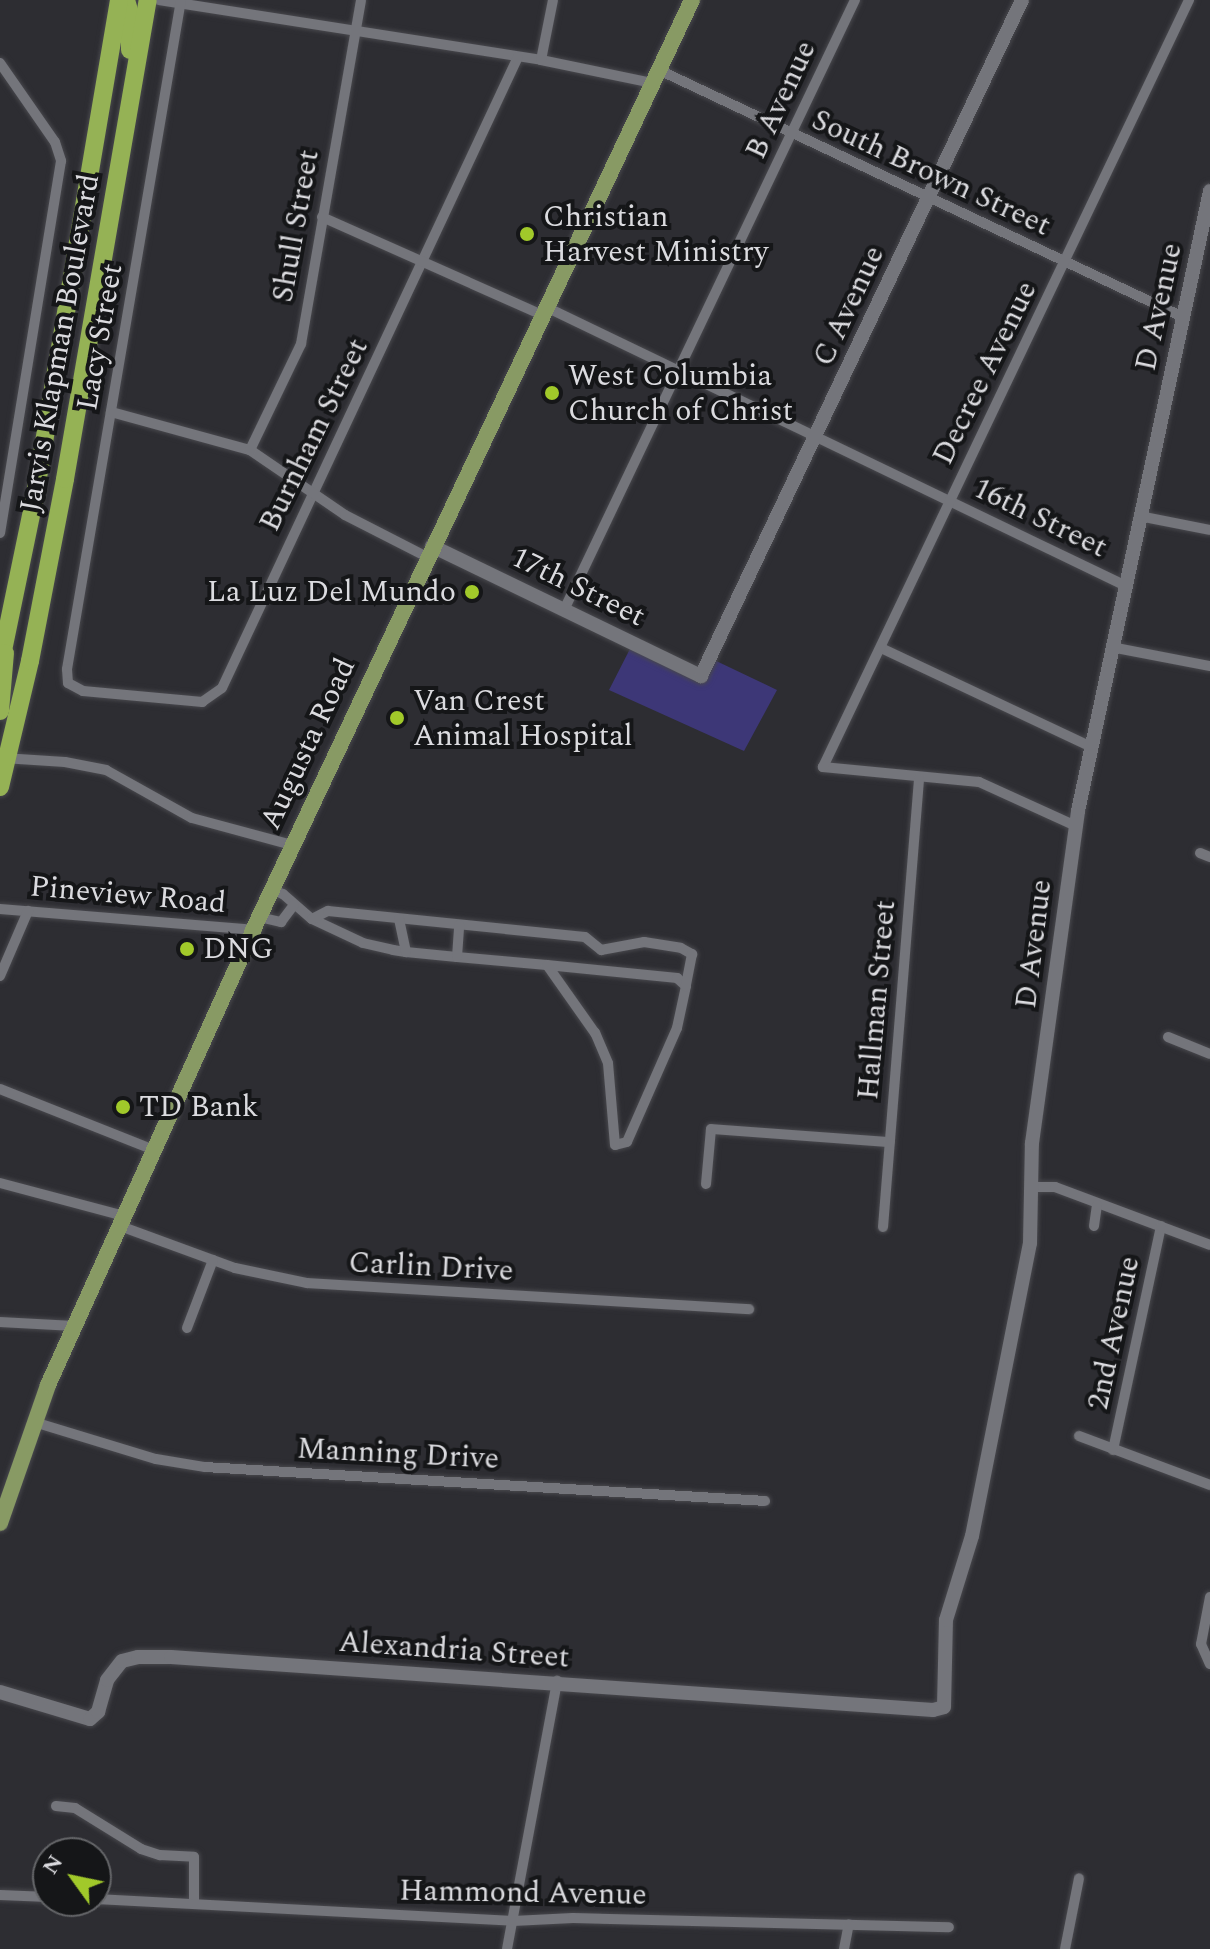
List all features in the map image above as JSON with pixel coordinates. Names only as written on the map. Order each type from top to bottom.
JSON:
[{"type":"highway","name":"Jarvis Klapman Boulevard","points":[[0,665],[61,346],[119,0]]},
{"type":"highway","points":[[126,0],[131,34],[126,129]]},
{"type":"highway","name":"Jarvis Klapman Boulevard","points":[[0,787],[2,753],[52,552],[148,0]]},
{"type":"highway","points":[[0,711],[7,634]]},
{"type":"main road","name":"Augusta Road","points":[[0,1523],[34,1422],[74,1326],[271,889],[692,0]]},
{"type":"street","name":"South Brown Street","points":[[159,0],[656,77],[791,134],[1183,317]]},
{"type":"street","name":"Shull Street","points":[[250,450],[298,353],[361,0]]},
{"type":"street","points":[[541,60],[553,0]]},
{"type":"street","name":"B Avenue","points":[[564,610],[855,0]]},
{"type":"street","name":"C Avenue","points":[[701,676],[1022,0]]},
{"type":"street","name":"Decree Avenue","points":[[919,778],[823,767],[1189,0]]},
{"type":"street","name":"Lacy Street","points":[[68,683],[71,642],[181,2]]},
{"type":"street","name":"Burnham Street","points":[[68,683],[83,691],[194,702],[217,695],[518,57]]},
{"type":"street","points":[[0,63],[55,142],[61,161],[0,533]]},
{"type":"street","name":"D Avenue","points":[[944,1707],[946,1620],[972,1536],[1026,1265],[1034,1187],[1032,1143],[1076,826],[1124,585],[1210,191]]},
{"type":"street","name":"16th Street","points":[[322,217],[678,370],[1124,585]]},
{"type":"street","points":[[111,412],[250,450],[345,515],[430,551]]},
{"type":"street","points":[[1139,516],[1210,530]]},
{"type":"street","name":"17th Street","points":[[430,551],[564,610],[701,676]]},
{"type":"street","points":[[1111,647],[1210,666]]},
{"type":"street","points":[[881,648],[1091,747]]},
{"type":"street","points":[[2,753],[106,770],[192,818],[292,845]]},
{"type":"street","points":[[919,778],[989,785],[1076,826]]},
{"type":"street","name":"Hallman Street","points":[[883,1227],[919,778]]},
{"type":"street","points":[[271,889],[312,919],[363,943],[406,952],[677,978],[686,986]]},
{"type":"street","points":[[256,924],[281,922],[294,905]]},
{"type":"street","name":"Pineview Road","points":[[0,909],[256,924]]},
{"type":"street","points":[[0,976],[28,911]]},
{"type":"street","points":[[312,919],[328,911],[585,937],[601,950],[644,942],[681,948],[692,954],[677,1028],[627,1142],[615,1145],[608,1063],[595,1033],[547,965]]},
{"type":"street","points":[[399,919],[406,952]]},
{"type":"street","points":[[457,957],[459,925]]},
{"type":"street","points":[[599,970],[601,950]]},
{"type":"street","points":[[1168,1037],[1210,1054]]},
{"type":"street","points":[[0,1089],[154,1150]]},
{"type":"street","points":[[706,1184],[711,1129],[890,1142]]},
{"type":"street","name":"Carlin Drive","points":[[0,1183],[122,1221],[213,1260],[273,1278],[307,1283],[749,1309]]},
{"type":"street","points":[[1034,1187],[1055,1187],[1210,1245]]},
{"type":"street","points":[[1094,1226],[1097,1205]]},
{"type":"street","name":"2nd Avenue","points":[[1113,1450],[1161,1226]]},
{"type":"street","points":[[187,1328],[213,1260]]},
{"type":"street","points":[[0,1322],[74,1326]]},
{"type":"street","name":"Manning Drive","points":[[34,1422],[156,1459],[205,1467],[765,1501]]},
{"type":"street","points":[[1079,1436],[1210,1485]]},
{"type":"street","points":[[1210,1597],[1201,1644],[1210,1664]]},
{"type":"street","name":"Alexandria Street","points":[[0,1692],[90,1719],[98,1712],[107,1680],[116,1667],[138,1657],[557,1681],[933,1710],[944,1707]]},
{"type":"street","points":[[507,1949],[557,1681]]},
{"type":"street","points":[[56,1806],[75,1808],[141,1849],[160,1855],[194,1857],[194,1904]]},
{"type":"street","points":[[1065,1949],[1079,1878]]},
{"type":"street","points":[[0,1895],[32,1896]]},
{"type":"street","name":"Hammond Avenue","points":[[112,1900],[513,1921],[573,1918],[949,1927]]},
{"type":"street","points":[[844,1949],[849,1924]]},
{"type":"shaded area","points":[[633,643],[701,676],[710,658],[777,690],[744,751],[609,690]]},
{"type":"place","name":"Christian Harvest Ministry","points":[[527,234]]},
{"type":"place","name":"West Columbia Church of Christ","points":[[552,393]]},
{"type":"place","name":"La Luz Del Mundo","points":[[472,592]]},
{"type":"place","name":"Van Crest Animal Hospital","points":[[397,718]]},
{"type":"place","name":"DNG","points":[[187,949]]},
{"type":"place","name":"TD Bank","points":[[123,1107]]}]
